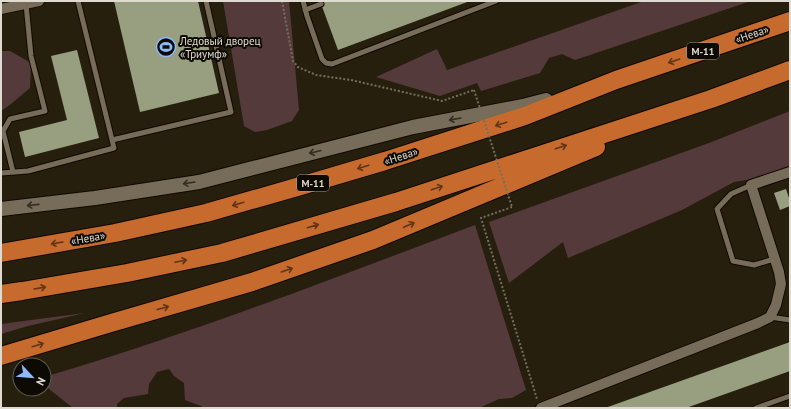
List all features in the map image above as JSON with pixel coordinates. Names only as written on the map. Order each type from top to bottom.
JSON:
[{"type":"highway","name":"«Нева»","points":[[1,253],[116,232],[206,213],[385,161],[518,119],[616,80],[790,21]]},
{"type":"highway","points":[[1,294],[127,273],[222,253],[396,202],[711,99],[790,70]]},
{"type":"highway","points":[[1,356],[252,282],[373,240],[711,99]]},
{"type":"street","points":[[7,6],[39,1]]},
{"type":"street","points":[[1,209],[95,198],[199,182],[413,126],[523,106],[616,80]]},
{"type":"street","points":[[539,404],[758,323],[770,317],[776,305],[781,284],[751,185],[790,172]]},
{"type":"lane","points":[[1,173],[28,171],[114,148],[78,1]]},
{"type":"lane","points":[[112,140],[231,112],[206,1]]},
{"type":"lane","points":[[303,1],[322,59],[326,63],[332,64],[496,1]]},
{"type":"lane","points":[[13,172],[3,131],[10,119],[45,111],[31,56],[26,4]]},
{"type":"lane","points":[[306,10],[321,4]]},
{"type":"lane","points":[[751,185],[731,194],[717,209],[733,261],[754,265],[774,259]]},
{"type":"lane","points":[[770,317],[790,320]]},
{"type":"lane","points":[[756,408],[790,396]]},
{"type":"path","points":[[442,101],[474,90],[512,207],[481,218],[539,404]]},
{"type":"shaded area","points":[[223,1],[289,1],[299,110],[292,121],[267,130],[255,132],[244,126]]},
{"type":"shaded area","points":[[644,1],[751,1],[575,60],[562,54],[549,58],[540,73],[481,91],[477,83],[440,96],[376,77],[437,49],[447,70]]},
{"type":"shaded area","points":[[1,51],[10,51],[31,63],[30,88],[1,111]]},
{"type":"shaded area","points":[[790,111],[790,166],[753,179],[734,182],[682,210],[568,258],[563,242],[509,283],[489,222],[709,143]]},
{"type":"shaded area","points":[[475,225],[526,390],[512,398],[499,399],[479,408],[203,408],[185,400],[184,383],[174,376],[169,369],[157,372],[149,384],[148,394],[124,398],[117,404],[117,408],[73,408],[52,391],[52,375],[153,343]]},
{"type":"shaded area","points":[[85,313],[28,326],[1,334],[1,324]]},
{"type":"building","name":"Ледовый дворец «Триумф»","points":[[114,1],[198,1],[219,93],[140,112]]},
{"type":"building","points":[[320,1],[470,1],[338,50]]},
{"type":"building","points":[[77,50],[99,138],[25,157],[19,132],[67,120],[51,56]]},
{"type":"building","points":[[786,189],[790,206],[780,210],[774,193]]},
{"type":"building","points":[[790,342],[790,371],[686,408],[605,408]]},
{"type":"place","name":"Ледовый дворец «Триумф»","points":[[166,47]]}]
